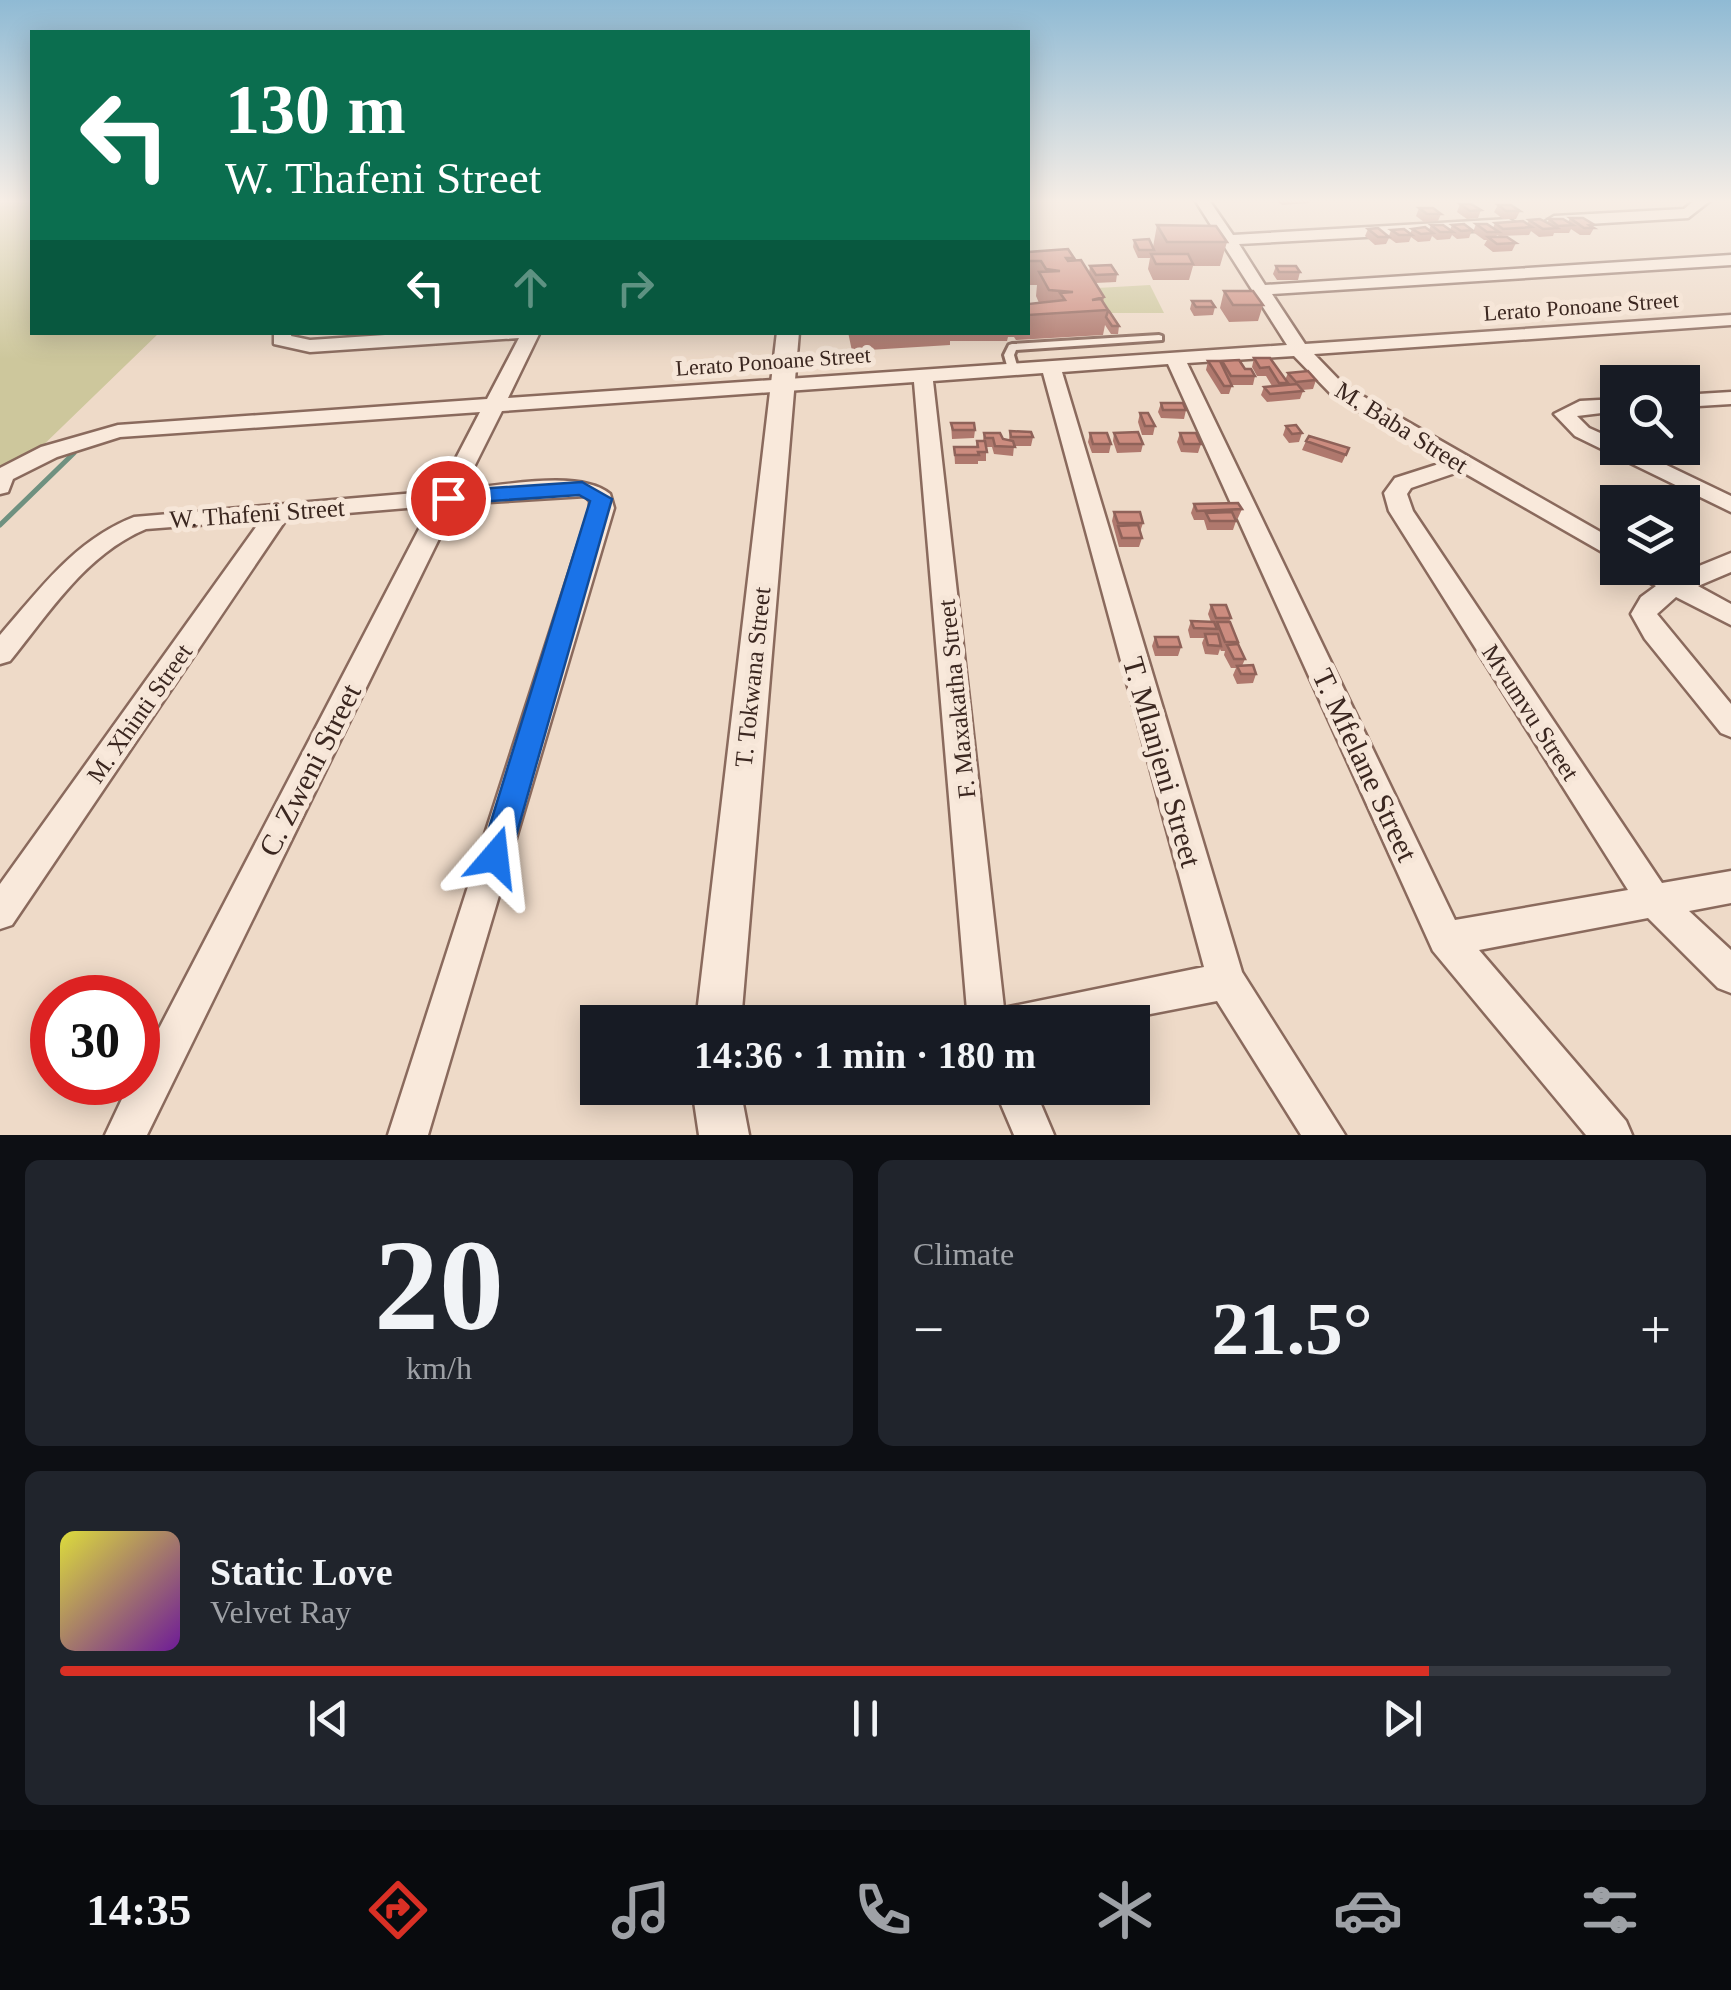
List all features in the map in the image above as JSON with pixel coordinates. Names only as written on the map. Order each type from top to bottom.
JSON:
[{"type":"street","name":"M. Baba Street","points":[[1237,253],[1300,351],[1322,376],[1357,404],[1600,542]]},
{"type":"street","points":[[1261,290],[1731,260]]},
{"type":"street","name":"Lerato Ponoane Street","points":[[1,480],[50,452],[118,432],[1050,367],[1167,348],[1300,351],[1731,320]]},
{"type":"street","points":[[282,335],[281,340],[296,346],[432,335]]},
{"type":"street","name":"C. Zweni Street","points":[[125,1135],[530,335]]},
{"type":"street","name":"T. Tokwana Street","points":[[720,1005],[788,335]]},
{"type":"street","name":"T. Mfelane Street","points":[[1167,348],[1446,938],[1612,1135]]},
{"type":"street","name":"T. Mlanjeni Street","points":[[1050,367],[1226,981],[1325,1135]]},
{"type":"street","name":"F. Maxakatha Street","points":[[923,376],[986,1005]]},
{"type":"street","points":[[1700,400],[1731,398]]},
{"type":"street","points":[[1600,406],[1564,414],[1582,432],[1600,441]]},
{"type":"street","name":"Mvumvu Street","points":[[1460,464],[1403,483],[1395,492],[1400,510],[1654,901],[1731,974]]},
{"type":"street","points":[[1648,465],[1731,506]]},
{"type":"street","name":"W. Thafeni Street","points":[[0,654],[93,548],[125,526],[164,519],[570,488],[597,494],[602,508],[408,1135]]},
{"type":"street","name":"M. Xhinti Street","points":[[0,913],[278,513]]},
{"type":"street","points":[[1731,560],[1677,586],[1645,608],[1646,620],[1731,725]]},
{"type":"street","points":[[1677,586],[1731,616]]},
{"type":"street","points":[[1446,938],[1731,888]]},
{"type":"street","points":[[1103,1005],[1226,981]]},
{"type":"street","points":[[719,1105],[724,1135]]},
{"type":"street","points":[[1021,1105],[1034,1135]]},
{"type":"lane","points":[[1013,369],[1009,355],[1012,347],[1167,348]]},
{"type":"shaded area","points":[[0,253],[30,253],[30,335],[157,335],[0,487]]},
{"type":"shaded area","points":[[1150,285],[1164,313],[1095,313],[1080,289]]},
{"type":"building","points":[[1030,253],[1071,253],[1074,258],[1066,258],[1068,261],[1081,260],[1104,297],[1092,300],[1101,299],[1108,310],[1030,315],[1030,304],[1065,300],[1060,293],[1073,292],[1049,290],[1039,272],[1060,271],[1046,269],[1041,261],[1030,261]]},
{"type":"building","points":[[1151,254],[1188,254],[1193,264],[1156,264]]},
{"type":"building","points":[[1111,265],[1117,274],[1096,275],[1090,266]]},
{"type":"building","points":[[1276,266],[1296,266],[1300,272],[1279,272]]},
{"type":"building","points":[[1224,291],[1253,291],[1263,305],[1233,305]]},
{"type":"building","points":[[1192,301],[1211,301],[1215,307],[1196,307]]},
{"type":"building","points":[[1108,311],[1119,326],[1112,326],[1106,317]]},
{"type":"building","points":[[1254,358],[1270,358],[1288,383],[1279,383],[1269,367],[1260,368]]},
{"type":"building","points":[[1239,360],[1255,376],[1231,376],[1222,361]]},
{"type":"building","points":[[1208,361],[1220,361],[1232,386],[1224,386]]},
{"type":"building","points":[[1308,371],[1316,380],[1296,382],[1288,373]]},
{"type":"building","points":[[1297,384],[1303,391],[1270,394],[1264,387]]},
{"type":"building","points":[[1161,403],[1183,403],[1186,410],[1163,410]]},
{"type":"building","points":[[1140,413],[1148,413],[1155,426],[1145,426]]},
{"type":"building","points":[[951,423],[974,423],[975,430],[953,430]]},
{"type":"building","points":[[1296,425],[1302,433],[1292,434],[1286,426]]},
{"type":"building","points":[[1010,431],[1031,432],[1033,437],[1011,437]]},
{"type":"building","points":[[1138,432],[1143,444],[1119,444],[1114,433]]},
{"type":"building","points":[[984,433],[1000,433],[1003,439],[1013,441],[1015,447],[995,446],[993,438],[985,438]]},
{"type":"building","points":[[1090,433],[1107,433],[1111,444],[1093,444]]},
{"type":"building","points":[[1180,433],[1196,433],[1201,444],[1184,444]]},
{"type":"building","points":[[1309,436],[1349,448],[1346,455],[1306,441]]},
{"type":"building","points":[[977,441],[985,441],[987,452],[955,455],[954,447],[978,447]]},
{"type":"building","points":[[1238,503],[1242,509],[1197,511],[1194,504]]},
{"type":"building","points":[[1114,512],[1140,512],[1143,523],[1118,523]]},
{"type":"building","points":[[1232,512],[1236,521],[1210,521],[1206,513]]},
{"type":"building","points":[[1138,525],[1142,538],[1122,538],[1118,526]]},
{"type":"building","points":[[1211,605],[1226,605],[1231,618],[1216,618]]},
{"type":"building","points":[[1191,621],[1214,622],[1217,629],[1194,628]]},
{"type":"building","points":[[1217,622],[1230,622],[1238,642],[1225,642]]},
{"type":"building","points":[[1205,634],[1218,634],[1221,646],[1208,645]]},
{"type":"building","points":[[1155,637],[1178,637],[1181,647],[1158,647]]},
{"type":"building","points":[[1238,644],[1245,659],[1234,659],[1227,645]]},
{"type":"building","points":[[1253,665],[1256,674],[1241,674],[1237,666]]},
{"type":"waterway","points":[[0,525],[74,453]]},
{"type":"route","points":[[448,498],[582,488],[602,499],[495,857]]}]
